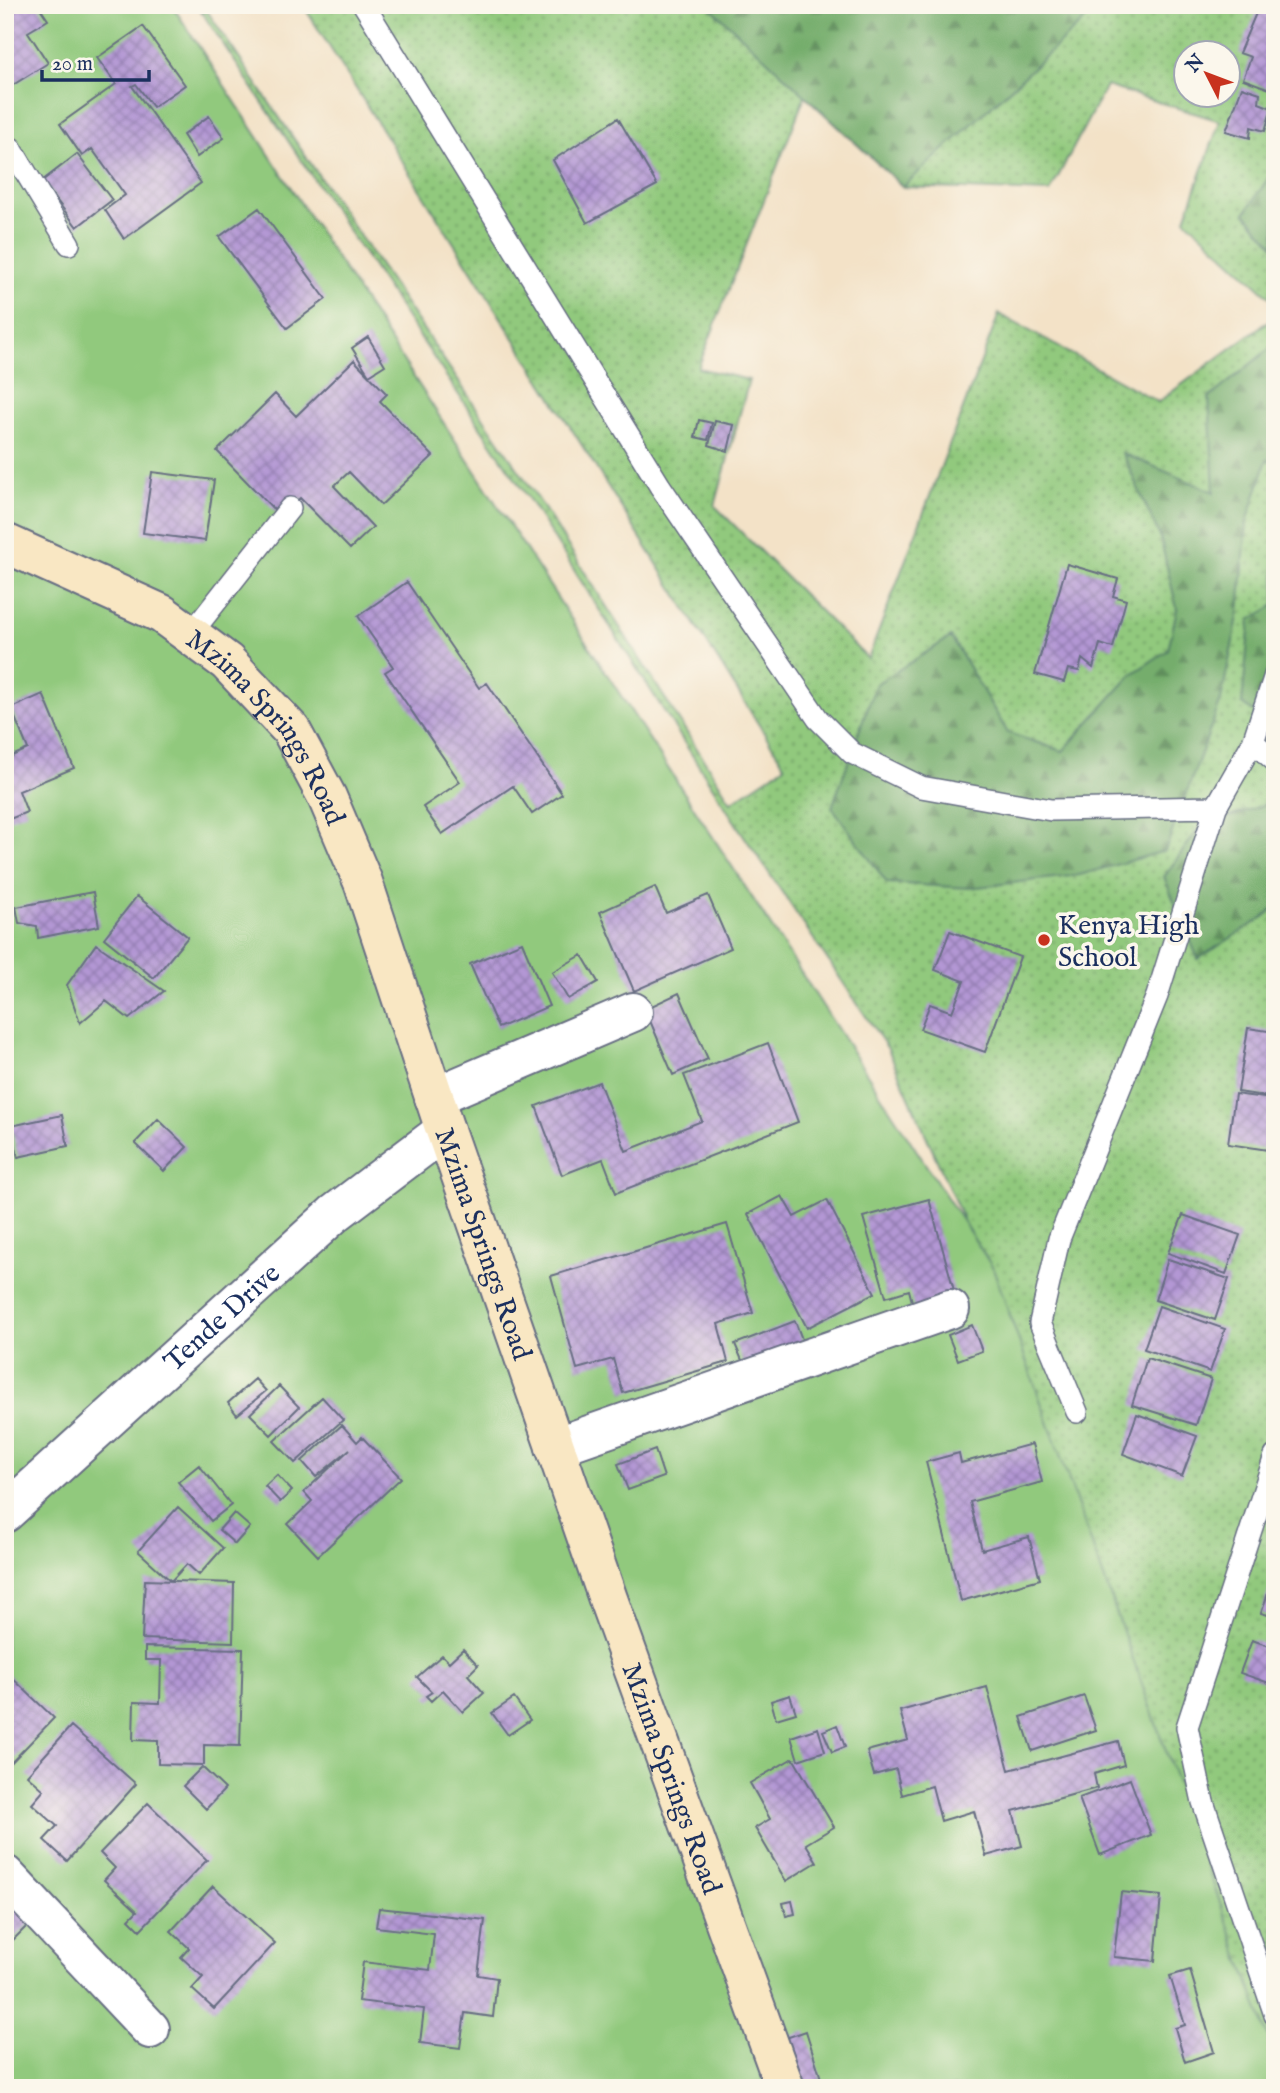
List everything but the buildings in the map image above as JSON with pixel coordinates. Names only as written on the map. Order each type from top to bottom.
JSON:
[{"type":"street","name":"Mzima Springs Road","points":[[5,543],[162,614],[227,662],[291,730],[321,786],[363,882],[439,1113],[555,1447],[785,2088]]},
{"type":"street","name":"Tende Drive","points":[[5,1513],[334,1214],[439,1113],[633,1012]]},
{"type":"street","points":[[555,1447],[950,1309]]},
{"type":"street","points":[[5,1875],[150,2029]]},
{"type":"lane","points":[[364,5],[660,486],[818,719],[852,753],[921,787],[1051,810],[1216,807]]},
{"type":"lane","points":[[5,151],[11,148],[69,244]]},
{"type":"lane","points":[[190,635],[290,508]]},
{"type":"lane","points":[[1077,1412],[1040,1323],[1059,1238],[1157,996],[1216,807],[1253,742],[1275,675]]},
{"type":"lane","points":[[1253,742],[1275,761]]},
{"type":"lane","points":[[1275,1456],[1186,1727],[1203,1802],[1275,2015]]},
{"type":"green space","points":[[5,5],[172,5],[993,1268],[1275,2056],[1275,2088],[5,2088]]},
{"type":"green space","name":"Kenya High School","points":[[197,5],[203,5],[535,494],[731,802],[785,766],[303,5],[1275,5],[1275,302],[1185,219],[1220,121],[1178,108],[1242,108],[1242,38],[1172,38],[1172,106],[1106,86],[1050,192],[903,187],[805,96],[698,368],[749,380],[715,506],[868,659],[999,314],[1158,402],[1275,316],[1275,2061],[997,1297],[888,1049],[740,830],[528,498]]},
{"type":"green space","points":[[708,5],[1098,5],[1095,11],[903,187]]},
{"type":"green space","points":[[1275,168],[1275,247],[1245,213]]},
{"type":"green space","points":[[1275,344],[1275,462],[1267,460],[1247,522],[1239,612],[1221,700],[1165,851],[1080,875],[969,888],[887,883],[832,807],[876,684],[951,637],[1008,733],[1063,751],[1132,674],[1168,650],[1177,609],[1160,537],[1122,453],[1214,492],[1209,398]]},
{"type":"green space","points":[[1275,605],[1275,728],[1242,704],[1250,620]]},
{"type":"green space","points":[[1275,801],[1275,907],[1267,915],[1198,959],[1164,877],[1200,827]]},
{"type":"place","name":"Kenya High School","points":[[1044,940]]}]
